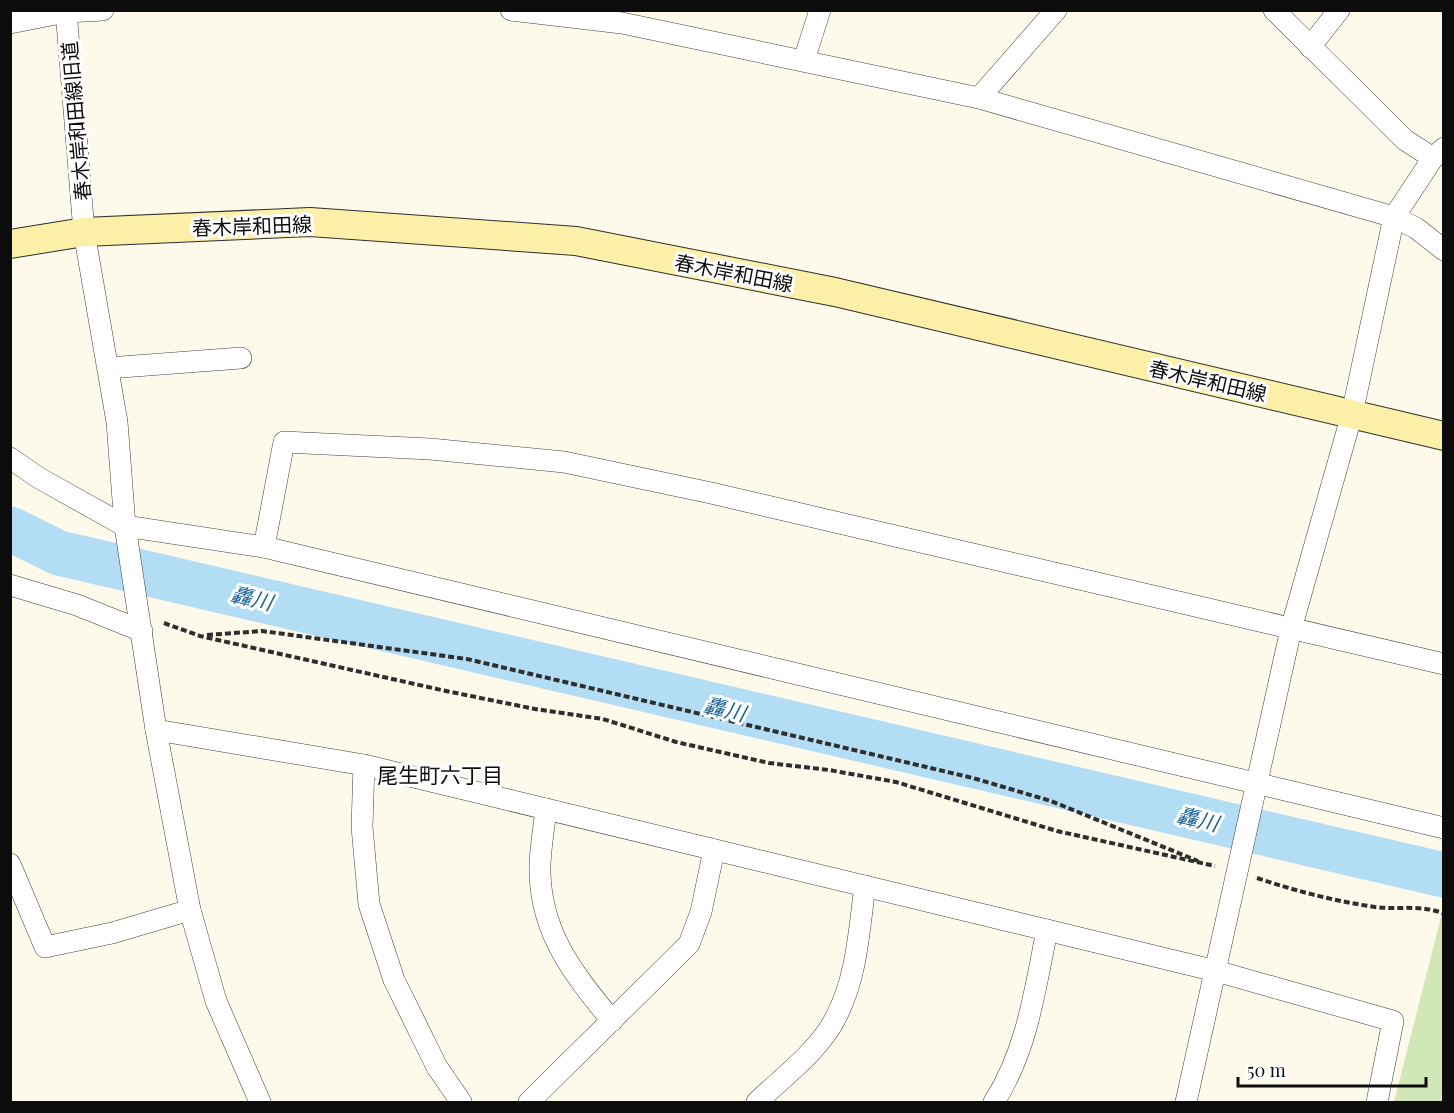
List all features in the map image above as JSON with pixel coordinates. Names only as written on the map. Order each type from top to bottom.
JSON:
[{"type":"main road","name":"春木岸和田線","points":[[10,244],[84,232],[310,222],[576,241],[835,292],[1443,436]]},
{"type":"street","points":[[10,23],[66,11],[104,10]]},
{"type":"street","points":[[511,10],[623,17],[979,98],[1395,217],[1416,228],[1443,250]]},
{"type":"street","points":[[804,60],[820,10]]},
{"type":"street","points":[[979,98],[1056,10]]},
{"type":"street","points":[[1186,1102],[1291,629],[1352,414],[1395,217],[1438,153],[1405,140],[1382,114],[1274,10]]},
{"type":"street","points":[[1310,47],[1339,10]]},
{"type":"street","name":"春木岸和田線旧道","points":[[66,11],[84,232],[117,422],[126,532],[156,730],[190,910],[216,1001],[260,1102]]},
{"type":"street","points":[[108,368],[241,358]]},
{"type":"street","points":[[264,547],[284,442],[430,449],[564,462],[711,493],[1443,664]]},
{"type":"street","points":[[10,458],[126,532],[264,547],[1256,789],[1443,828]]},
{"type":"street","points":[[10,585],[140,623]]},
{"type":"street","points":[[156,730],[364,765],[1216,971],[1393,1021],[1377,1102]]},
{"type":"street","points":[[364,765],[362,827],[369,904],[394,980],[437,1067],[461,1102]]},
{"type":"street","points":[[546,809],[540,874],[550,931],[573,974],[612,1021]]},
{"type":"street","points":[[529,1102],[689,944],[701,912],[714,850]]},
{"type":"street","points":[[10,864],[45,947],[112,933],[190,910]]},
{"type":"street","points":[[757,1102],[813,1048],[836,1019],[851,981],[865,886]]},
{"type":"street","points":[[994,1102],[1006,1084],[1026,1033],[1047,930]]},
{"type":"path","points":[[140,623],[479,698],[603,719],[676,742],[769,763],[829,770],[896,782],[1057,831],[1238,871],[1301,893],[1379,908],[1409,907],[1436,910],[1443,914]]},
{"type":"path","points":[[200,636],[262,631],[352,646],[466,659],[973,778],[1051,801],[1208,864]]},
{"type":"green space","points":[[1443,909],[1443,1102],[1394,1102]]},
{"type":"waterway","name":"轟川","points":[[10,529],[59,553],[1444,875]]},
{"type":"district","name":"尾生町六丁目","points":[[440,774]]}]
